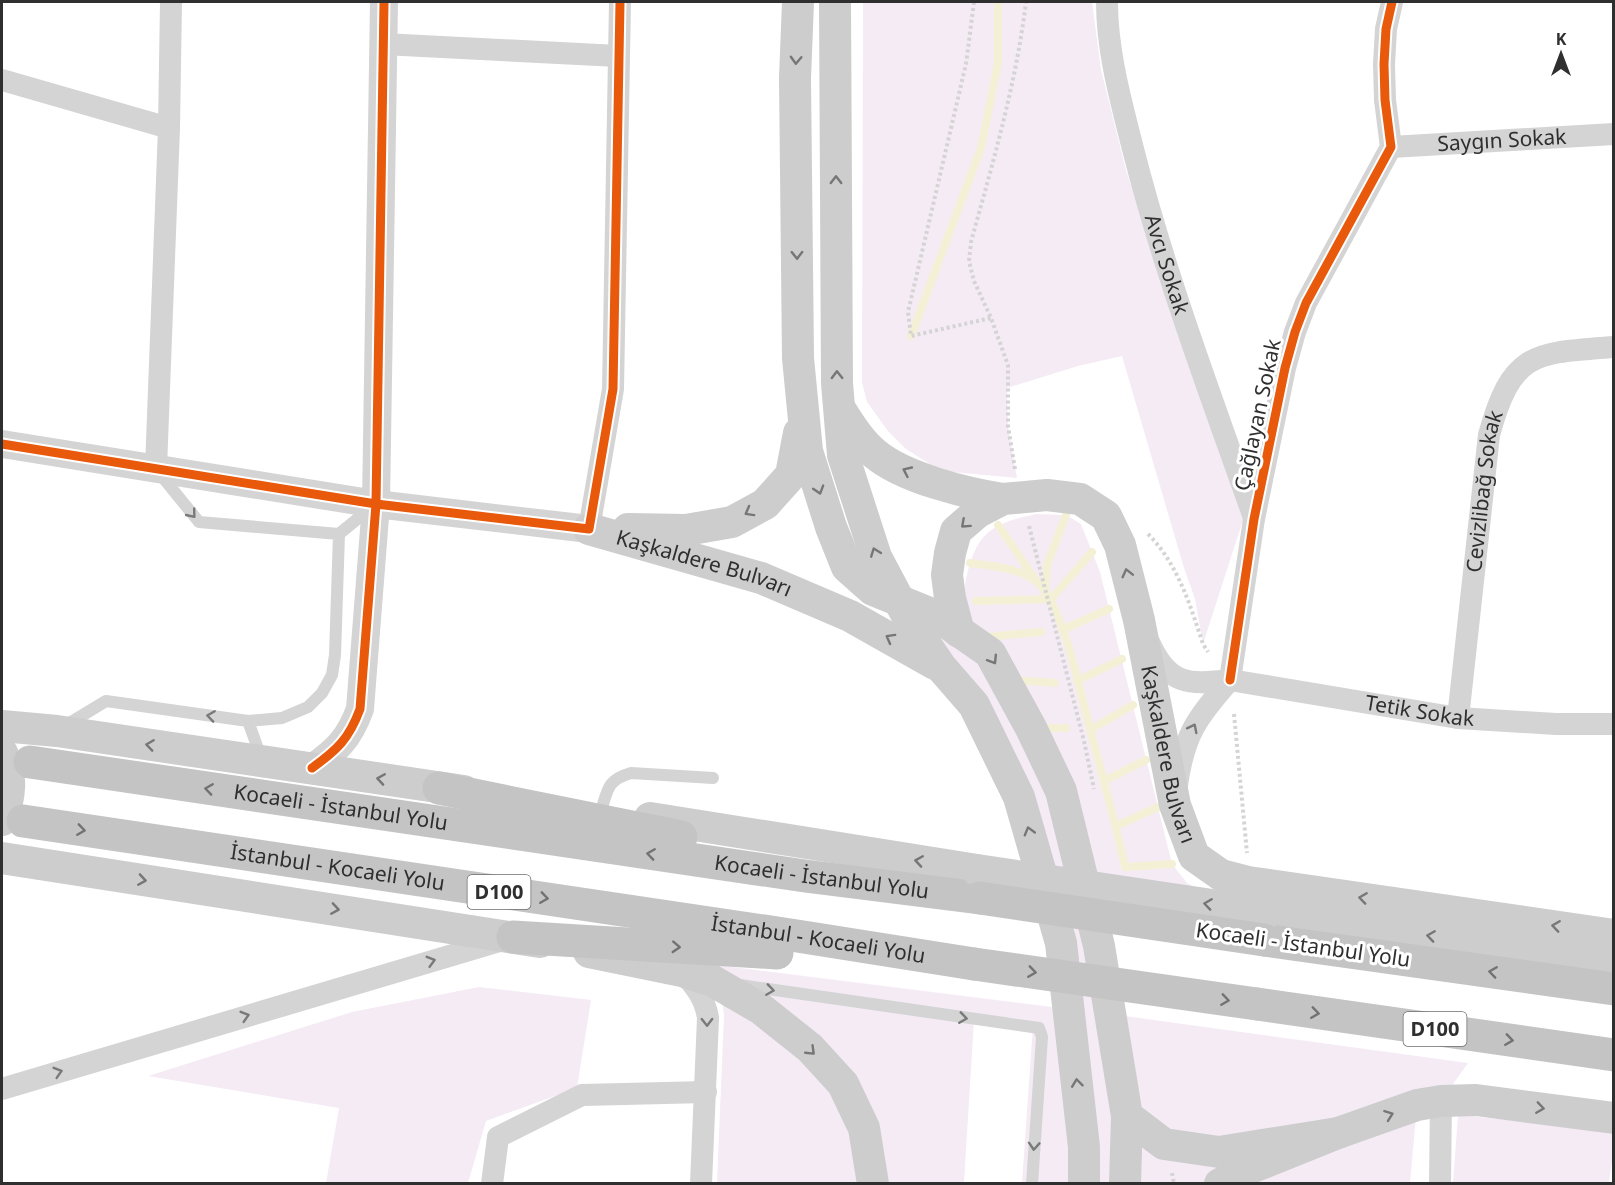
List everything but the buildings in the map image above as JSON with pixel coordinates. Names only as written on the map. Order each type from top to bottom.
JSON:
[{"type":"highway","name":"Kocaeli - İstanbul Yolu","points":[[16,758],[793,875],[978,884],[1265,927],[1614,989]]},
{"type":"highway","points":[[439,788],[978,884]]},
{"type":"highway","name":"İstanbul - Kocaeli Yolu","points":[[12,820],[974,964],[1614,1054]]},
{"type":"highway","points":[[513,937],[974,964]]},
{"type":"main road","name":"Kaşkaldere Bulvarı","points":[[798,2],[795,78],[798,358],[807,451],[831,527],[848,567],[873,590],[937,616],[990,652],[1028,721],[1061,791],[1099,945],[1127,1116],[1125,1184]]},
{"type":"main road","name":"Kaşkaldere Bulvarı","points":[[835,2],[837,371],[843,455],[876,557],[911,623],[941,667],[974,705],[1019,796],[1061,943],[1083,1130],[1084,1184]]},
{"type":"main road","name":"Kaşkaldere Bulvarı","points":[[839,409],[859,438],[875,454],[906,472],[944,486],[1012,498],[1047,495],[1080,499],[1106,516],[1120,545],[1139,620],[1175,805],[1194,856],[1221,875],[1248,882],[1614,934]]},
{"type":"main road","name":"Kaşkaldere Bulvarı","points":[[589,529],[686,530],[732,522],[765,504],[791,475],[804,412]]},
{"type":"main road","name":"Kaşkaldere Bulvarı","points":[[959,632],[950,598],[947,575],[956,531],[978,512],[1012,498]]},
{"type":"main road","name":"Kaşkaldere Bulvarı","points":[[589,529],[760,578],[850,616],[941,667]]},
{"type":"main road","points":[[2,726],[57,731],[601,811],[978,884]]},
{"type":"main road","points":[[12,820],[9,801],[10,778],[16,758]]},
{"type":"main road","points":[[2,858],[513,937],[682,971],[713,981],[760,1009],[810,1048],[843,1083],[864,1128],[873,1184]]},
{"type":"main road","points":[[2,874],[34,863]]},
{"type":"main road","points":[[1265,927],[1614,961]]},
{"type":"main road","points":[[1220,1184],[1253,1167],[1338,1133],[1407,1109],[1441,1101],[1476,1100],[1614,1118]]},
{"type":"main road","points":[[1127,1116],[1164,1144],[1219,1152],[1338,1133]]},
{"type":"main road","name":"Kaşkaldere Bulvarı","points":[[1083,1130],[1107,1184]]},
{"type":"street","points":[[156,468],[169,128],[171,2]]},
{"type":"street","points":[[312,768],[338,749],[353,728],[360,709],[375,504],[384,2]]},
{"type":"street","points":[[2,444],[375,504],[589,529],[612,389],[620,2]]},
{"type":"street","name":"Avcı Sokak","points":[[1107,2],[1109,40],[1117,86],[1144,192],[1179,307],[1254,519]]},
{"type":"street","points":[[1391,147],[1384,64],[1386,29],[1392,2]]},
{"type":"street","points":[[383,44],[618,56]]},
{"type":"street","points":[[2,80],[169,128]]},
{"type":"street","name":"Saygın Sokak","points":[[1391,147],[1614,134]]},
{"type":"street","name":"Çağlayan Sokak","points":[[1230,680],[1254,519],[1285,368],[1295,332],[1306,303],[1391,147]]},
{"type":"street","name":"Cevizlibağ Sokak","points":[[1458,718],[1489,435],[1497,407],[1508,382],[1523,366],[1542,355],[1614,347]]},
{"type":"street","name":"Tetik Sokak","points":[[1139,620],[1153,652],[1165,669],[1181,680],[1204,683],[1230,680],[1458,718],[1556,724],[1614,724]]},
{"type":"street","points":[[1175,805],[1181,758],[1188,738],[1197,719],[1230,680]]},
{"type":"street","points":[[2,1089],[513,937]]},
{"type":"street","points":[[682,971],[698,989],[706,1004],[708,1018],[701,1184]]},
{"type":"street","points":[[492,1184],[498,1137],[582,1095],[706,1092]]},
{"type":"street","points":[[1440,1184],[1441,1101]]},
{"type":"lane","points":[[156,468],[199,522],[339,534],[375,504]]},
{"type":"lane","points":[[57,731],[106,700],[248,721],[282,718],[308,707],[322,693],[332,675],[339,534]]},
{"type":"lane","points":[[248,721],[263,761]]},
{"type":"lane","points":[[601,811],[609,785],[618,777],[631,773],[713,778]]},
{"type":"lane","points":[[713,981],[1039,1028],[1042,1037],[1032,1184]]},
{"type":"path","points":[[974,2],[966,64],[908,312],[911,336],[991,318]]},
{"type":"path","points":[[1026,2],[1022,38],[1006,116],[971,242],[969,261],[974,281],[991,318],[1008,365],[1008,426],[1012,498],[1042,578],[1050,609]]},
{"type":"shaded area","points":[[863,2],[1092,2],[1101,70],[1126,170],[1243,520],[1203,644],[1195,599],[1122,356],[1078,366],[1007,388],[1008,426],[1017,478],[941,471],[906,449],[888,431],[867,402],[862,382]]},
{"type":"shaded area","points":[[1036,514],[1066,515],[1081,524],[1100,572],[1172,864],[1187,883],[1215,898],[1081,875],[1110,1014],[1468,1063],[1441,1101],[1417,1106],[1410,1183],[1022,1183],[1033,1026],[974,1020],[964,1183],[717,1183],[724,1015],[722,1001],[701,963],[1069,1009],[1019,797],[911,623],[959,631],[968,571],[979,544],[988,533],[1000,525]]},
{"type":"shaded area","points":[[479,987],[591,1000],[577,1088],[486,1121],[468,1183],[326,1183],[339,1108],[148,1076],[352,1012]]},
{"type":"shaded area","points":[[1458,1115],[1613,1130],[1609,1183],[1453,1184]]},
{"type":"waterway","points":[[911,336],[981,148],[998,63],[998,2]]},
{"type":"waterway","points":[[1045,592],[1047,565],[1066,515]]},
{"type":"waterway","points":[[998,525],[1037,582]]},
{"type":"waterway","points":[[976,601],[1051,599],[1092,552]]},
{"type":"waterway","points":[[970,563],[1024,574],[1039,584],[1048,595],[1069,647],[1125,867],[1172,864]]},
{"type":"waterway","points":[[1062,630],[1109,609]]},
{"type":"waterway","points":[[986,637],[1041,632]]},
{"type":"waterway","points":[[1077,681],[1122,659]]},
{"type":"waterway","points":[[1013,680],[1055,683]]},
{"type":"waterway","points":[[1090,730],[1133,705]]},
{"type":"waterway","points":[[1039,728],[1066,728]]},
{"type":"waterway","points":[[1104,781],[1146,760]]},
{"type":"waterway","points":[[1116,826],[1158,807]]},
{"type":"cycle path","points":[[2,444],[376,504],[384,2]]},
{"type":"cycle path","points":[[312,768],[347,736],[360,709],[376,504],[589,529],[613,389],[620,2]]},
{"type":"cycle path","points":[[1230,680],[1254,519],[1285,368],[1295,332],[1306,303],[1391,147],[1385,100],[1384,64],[1386,29],[1392,2]]}]
